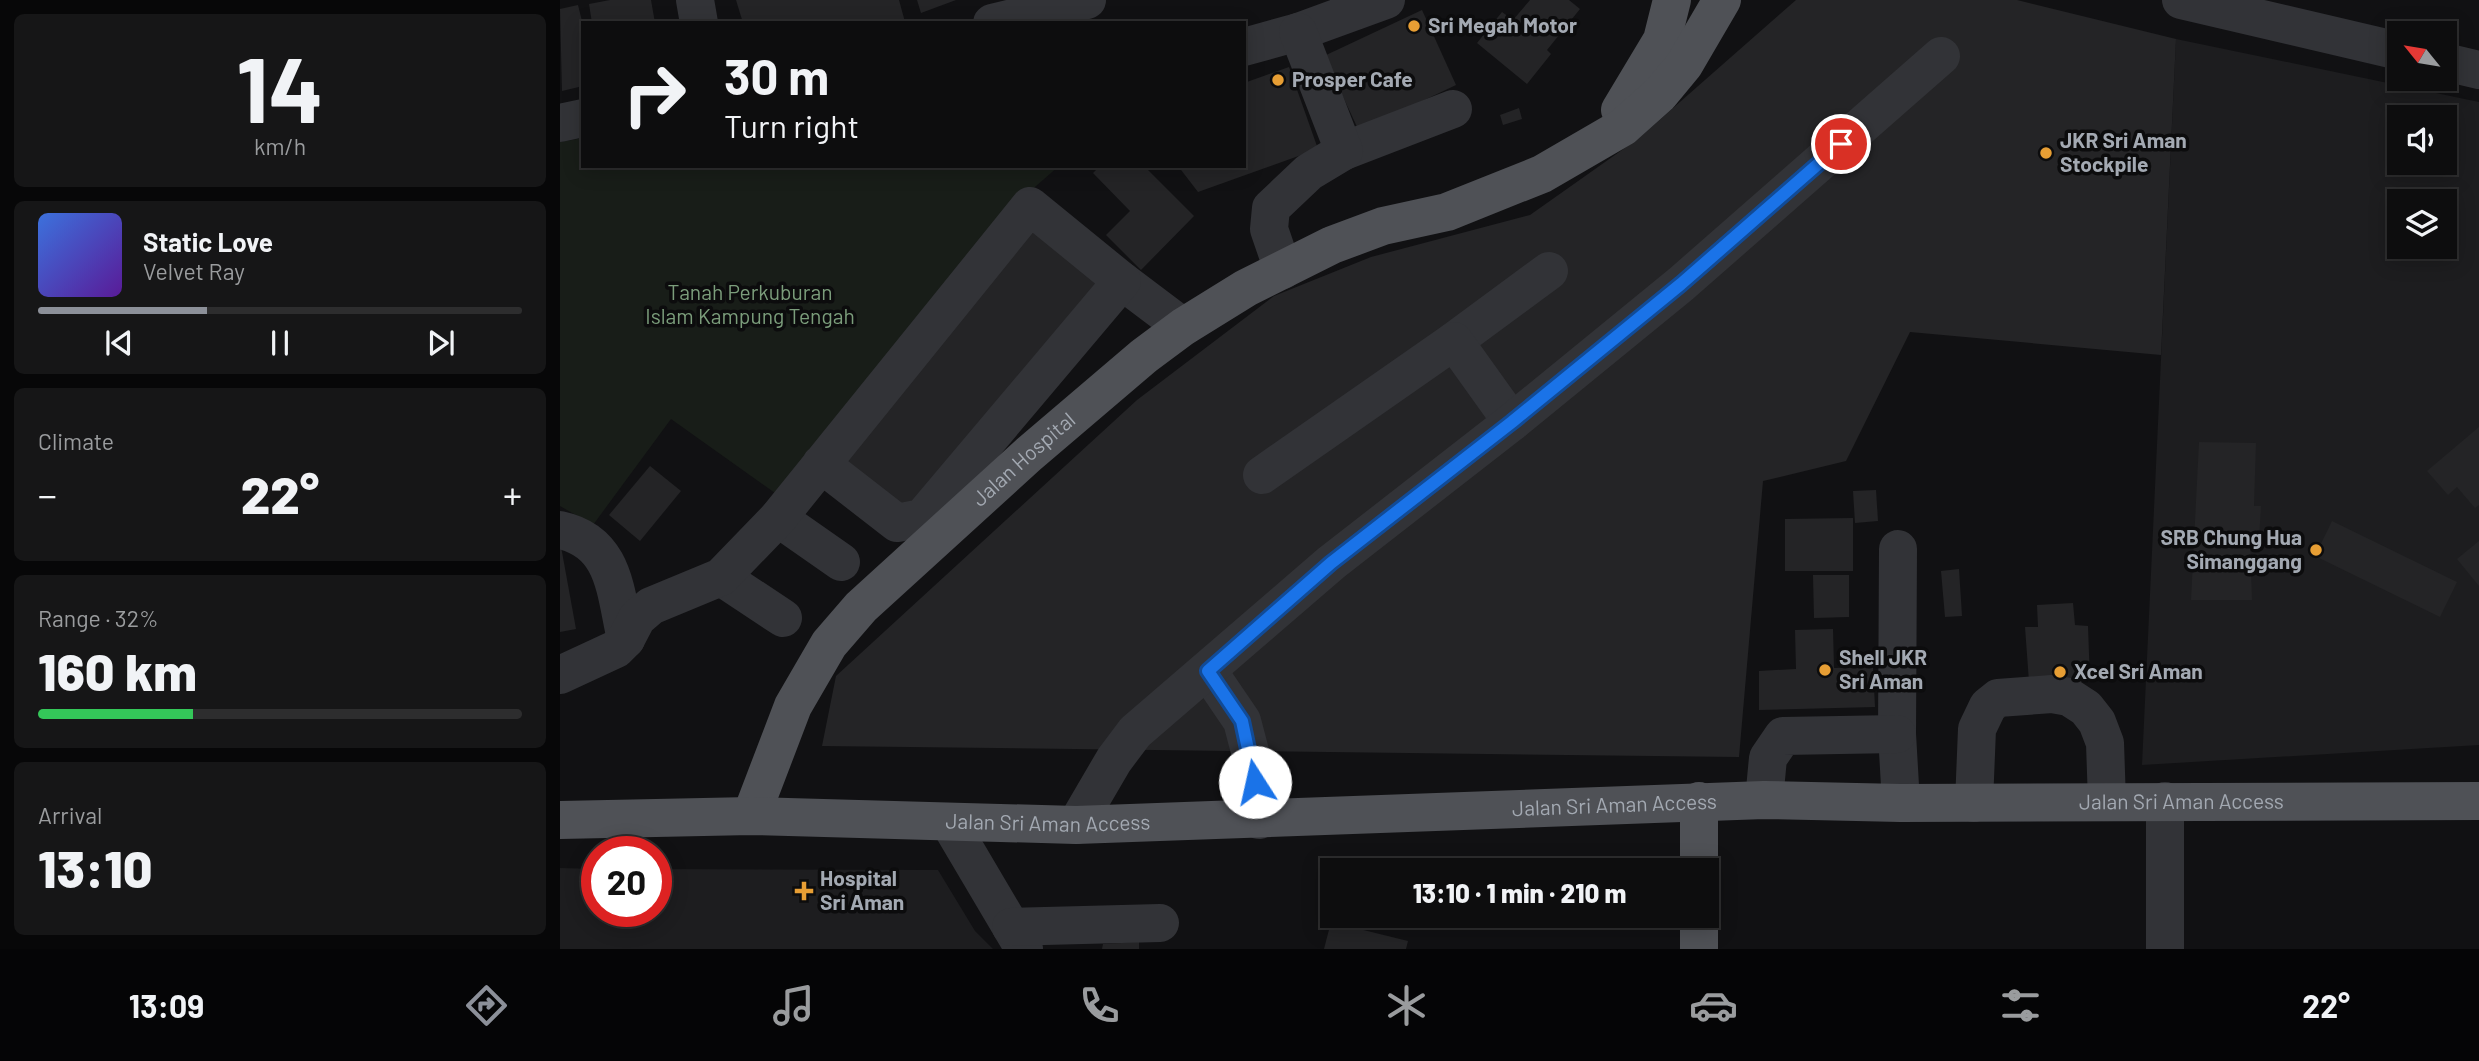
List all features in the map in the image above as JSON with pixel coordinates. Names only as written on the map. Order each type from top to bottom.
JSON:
[{"type":"main road","points":[[1587,149],[1618,113],[1644,73],[1662,40],[1672,0]]},
{"type":"main road","name":"Jalan Hospital","points":[[751,816],[793,706],[829,644],[861,607],[1029,454],[1182,327],[1283,270],[1332,245],[1383,226],[1447,212],[1542,174],[1623,127],[1660,94],[1684,65],[1722,0]]},
{"type":"main road","points":[[1699,801],[1699,858]]},
{"type":"main road","name":"Jalan Sri Aman Access","points":[[751,816],[1076,825],[1699,801],[2479,801]]},
{"type":"main road","points":[[560,820],[751,816]]},
{"type":"main road","points":[[1699,928],[1699,949]]},
{"type":"street","points":[[695,0],[699,21]]},
{"type":"street","points":[[1000,21],[1087,0]]},
{"type":"street","points":[[1246,46],[1298,32],[1385,0]]},
{"type":"street","points":[[2181,0],[2387,48]]},
{"type":"street","points":[[1298,32],[1344,151]]},
{"type":"street","points":[[1076,825],[1114,760],[1135,732],[1331,563],[1512,422],[1681,284],[1941,56]]},
{"type":"street","points":[[2457,65],[2479,70]]},
{"type":"street","points":[[1283,270],[1269,229],[1271,208],[1309,172],[1344,151],[1454,109]]},
{"type":"street","points":[[560,123],[581,118]]},
{"type":"street","points":[[560,675],[603,657],[626,639],[638,618],[651,606],[721,577],[778,518],[1030,206],[1182,327]]},
{"type":"street","points":[[1262,475],[1549,271]]},
{"type":"street","points":[[821,464],[897,523],[922,518],[1122,281]]},
{"type":"street","points":[[1454,341],[1512,422]]},
{"type":"street","points":[[778,518],[841,562]]},
{"type":"street","points":[[560,530],[583,538],[599,549],[609,566],[626,639]]},
{"type":"street","points":[[1898,549],[1897,734],[1901,803]]},
{"type":"street","points":[[721,577],[783,618]]},
{"type":"street","points":[[1208,671],[1242,721],[1253,763],[1259,820]]},
{"type":"street","points":[[1974,803],[1978,729],[1988,706],[1998,698],[2052,694],[2069,696],[2086,708],[2097,722],[2105,743],[2107,802]]},
{"type":"street","points":[[1764,800],[1768,758],[1783,736],[1897,734]]},
{"type":"street","points":[[2165,801],[2165,949]]},
{"type":"street","points":[[949,822],[1018,938],[1160,923]]},
{"type":"shaded area","name":"SRB Chung Hua Simanggang","points":[[2176,39],[2387,83],[2387,91],[2426,91],[2479,102],[2479,745],[2142,765]]},
{"type":"shaded area","name":"Hospital Sri Aman","points":[[560,868],[581,869],[581,927],[672,927],[672,869],[938,870],[975,931],[993,949],[560,949]]},
{"type":"green space","name":"Tanah Perkuburan Islam Kampung Tengah","points":[[581,138],[581,168],[1057,168],[1013,206],[775,493],[671,419],[593,525],[560,506],[560,142]]},
{"type":"building","points":[[610,0],[651,0],[655,21],[592,21],[589,4]]},
{"type":"building","points":[[736,0],[899,0],[905,21],[742,21]]},
{"type":"building","points":[[917,0],[956,0],[921,13]]},
{"type":"building","points":[[1530,0],[1569,0],[1580,9],[1547,50],[1551,54],[1527,84],[1477,43],[1502,12],[1513,20]]},
{"type":"building","points":[[1796,0],[2017,0],[2176,39],[2161,355],[1910,332],[1846,461],[1763,481],[1739,757],[822,746],[836,676],[1137,400],[1274,296],[1371,257],[1530,215],[1639,138]]},
{"type":"building","points":[[578,5],[582,21],[581,86],[562,91],[560,9]]},
{"type":"building","points":[[1422,10],[1456,85],[1359,131],[1324,56]]},
{"type":"building","points":[[1289,67],[1318,149],[1198,192],[1180,168],[1246,168],[1246,82]]},
{"type":"building","points":[[1519,108],[1522,119],[1503,125],[1500,115]]},
{"type":"building","points":[[1098,168],[1146,168],[1194,216],[1141,270],[1106,235],[1130,211],[1093,173]]},
{"type":"building","points":[[1031,224],[1103,285],[929,496],[897,508],[837,458]]},
{"type":"building","points":[[2479,427],[2479,505],[2475,508],[2457,487],[2448,495],[2427,471]]},
{"type":"building","points":[[2199,442],[2256,443],[2254,506],[2261,506],[2259,540],[2250,540],[2252,600],[2191,600]]},
{"type":"building","points":[[650,466],[681,491],[640,541],[609,515]]},
{"type":"building","points":[[1876,490],[1878,521],[1855,523],[1853,491]]},
{"type":"building","points":[[1853,518],[1853,571],[1785,571],[1785,519]]},
{"type":"building","points":[[2332,521],[2457,582],[2440,617],[2315,556]]},
{"type":"building","points":[[560,541],[576,629],[560,632]]},
{"type":"building","points":[[2479,541],[2479,586],[2457,559]]},
{"type":"building","points":[[1959,569],[1962,616],[1945,617],[1941,571]]},
{"type":"building","points":[[1813,575],[1849,575],[1849,617],[1814,618]]},
{"type":"building","points":[[2073,603],[2075,625],[2088,626],[2090,682],[2029,682],[2025,627],[2038,627],[2037,605]]},
{"type":"building","name":"Shell JKR Sri Aman","points":[[1833,629],[1834,668],[1873,667],[1875,707],[1759,710],[1759,671],[1796,669],[1795,630]]},
{"type":"building","points":[[1329,928],[1355,928],[1408,941],[1406,949],[1324,949]]},
{"type":"building","points":[[1139,942],[1139,949],[1102,949],[1103,944]]},
{"type":"place","name":"Sri Megah Motor","points":[[1414,26]]},
{"type":"place","name":"Prosper Cafe","points":[[1278,80]]},
{"type":"place","name":"JKR Sri Aman Stockpile","points":[[2046,153]]},
{"type":"place","name":"SRB Chung Hua Simanggang","points":[[2316,550]]},
{"type":"place","name":"Shell JKR Sri Aman","points":[[1825,670]]},
{"type":"place","name":"Xcel Sri Aman","points":[[2060,672]]},
{"type":"place","name":"Hospital Sri Aman","points":[[804,891]]},
{"type":"route","points":[[1255,782],[1242,721],[1208,671],[1331,563],[1512,422],[1681,284],[1841,144]]}]
